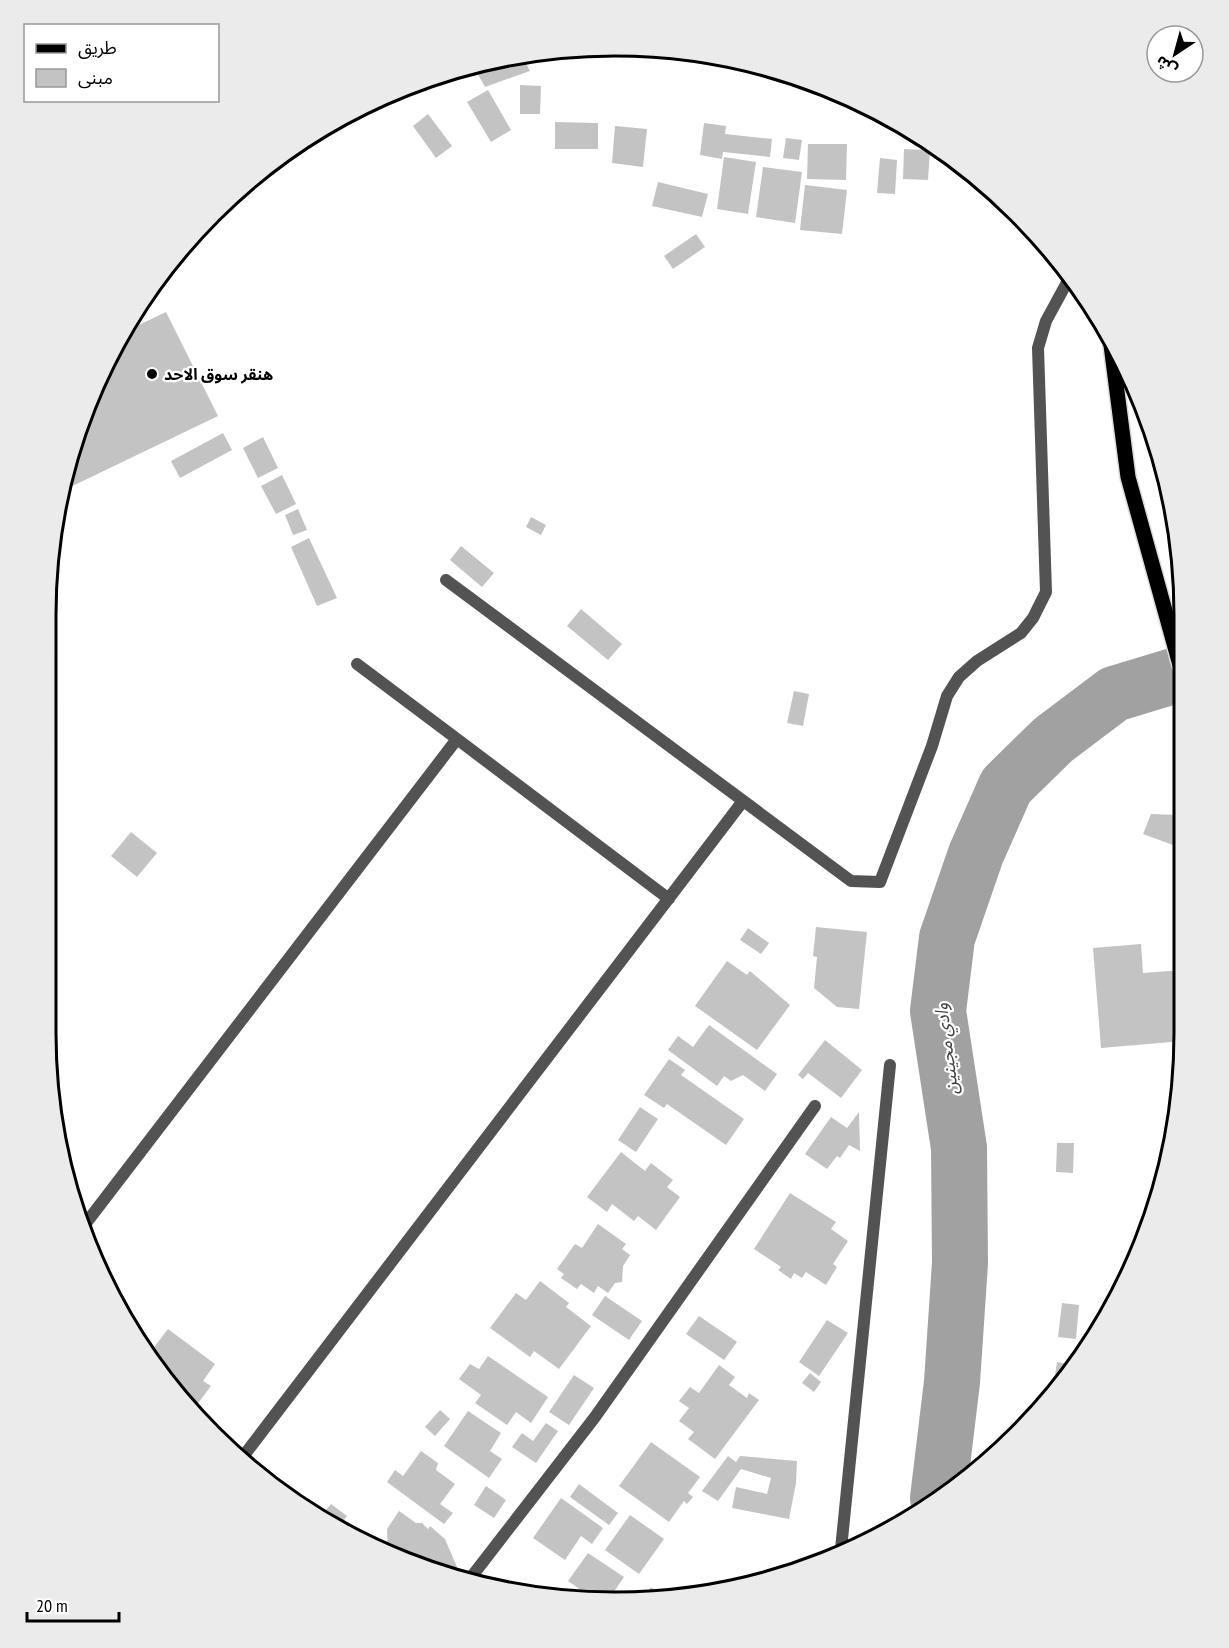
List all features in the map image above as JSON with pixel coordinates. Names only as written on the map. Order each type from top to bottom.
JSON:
[{"type":"main road","points":[[1113,362],[1128,477],[1174,647]]},
{"type":"street","points":[[446,580],[851,881],[880,882],[932,746],[947,696],[959,677],[977,661],[1021,633],[1033,618],[1046,592],[1038,348],[1046,321],[1066,285]]},
{"type":"street","points":[[357,664],[669,899]]},
{"type":"street","points":[[88,1221],[457,739]]},
{"type":"street","points":[[245,1453],[743,801]]},
{"type":"street","points":[[842,1544],[890,1065]]},
{"type":"street","points":[[474,1574],[595,1417],[815,1106]]},
{"type":"building","points":[[526,63],[530,71],[485,87],[477,73]]},
{"type":"building","points":[[520,85],[541,86],[540,114],[520,114]]},
{"type":"building","points":[[488,90],[511,130],[491,142],[467,102]]},
{"type":"building","points":[[428,114],[452,146],[436,158],[413,126]]},
{"type":"building","points":[[555,122],[598,123],[598,149],[555,149]]},
{"type":"building","points":[[704,123],[726,126],[725,134],[772,139],[770,157],[723,152],[722,159],[700,155]]},
{"type":"building","points":[[615,126],[647,129],[643,167],[612,163]]},
{"type":"building","points":[[786,138],[802,140],[799,160],[783,158]]},
{"type":"building","points":[[808,144],[847,144],[846,180],[807,179]]},
{"type":"building","points":[[904,149],[925,150],[930,153],[928,180],[903,179]]},
{"type":"building","points":[[724,157],[756,162],[748,214],[717,209]]},
{"type":"building","points":[[880,158],[897,160],[895,194],[877,193]]},
{"type":"building","points":[[763,167],[802,172],[795,223],[756,217]]},
{"type":"building","points":[[658,182],[708,194],[702,217],[652,206]]},
{"type":"building","points":[[805,185],[847,190],[842,234],[800,230]]},
{"type":"building","points":[[696,234],[705,247],[673,269],[664,256]]},
{"type":"building","name":"هنقر سوق الاحد","points":[[166,312],[218,416],[71,487],[85,435],[98,401],[113,367],[135,326]]},
{"type":"building","points":[[223,433],[232,450],[180,478],[171,461]]},
{"type":"building","points":[[263,437],[278,468],[258,478],[243,448]]},
{"type":"building","points":[[282,475],[296,504],[276,514],[261,486]]},
{"type":"building","points":[[298,509],[307,530],[293,535],[285,515]]},
{"type":"building","points":[[531,517],[546,525],[541,535],[526,527]]},
{"type":"building","points":[[309,538],[337,598],[317,606],[291,547]]},
{"type":"building","points":[[461,546],[494,573],[482,587],[450,560]]},
{"type":"building","points":[[581,609],[622,644],[608,660],[567,626]]},
{"type":"building","points":[[794,691],[809,694],[803,726],[787,723]]},
{"type":"building","points":[[1151,814],[1174,815],[1174,845],[1143,834]]},
{"type":"building","points":[[131,832],[157,853],[137,877],[111,856]]},
{"type":"building","points":[[816,927],[867,932],[859,1009],[837,1007],[814,988],[817,957],[813,956]]},
{"type":"building","points":[[748,928],[769,943],[761,954],[740,940]]},
{"type":"building","points":[[1141,944],[1143,973],[1174,971],[1174,1042],[1101,1048],[1093,948]]},
{"type":"building","points":[[727,961],[747,975],[750,971],[790,1005],[757,1050],[695,1006]]},
{"type":"building","points":[[709,1025],[777,1074],[765,1091],[743,1075],[731,1081],[724,1076],[717,1086],[668,1050],[678,1036],[693,1047]]},
{"type":"building","points":[[825,1040],[862,1070],[841,1098],[808,1073],[803,1079],[798,1075]]},
{"type":"building","points":[[669,1059],[685,1070],[681,1075],[744,1119],[726,1145],[667,1104],[664,1108],[644,1095]]},
{"type":"building","points":[[640,1107],[658,1119],[636,1152],[618,1140]]},
{"type":"building","points":[[859,1112],[860,1151],[849,1145],[840,1158],[837,1156],[827,1169],[805,1154],[831,1117],[847,1128]]},
{"type":"building","points":[[1057,1143],[1074,1143],[1073,1173],[1056,1172]]},
{"type":"building","points":[[621,1152],[645,1171],[651,1163],[673,1180],[667,1187],[680,1197],[656,1230],[638,1216],[634,1221],[612,1204],[607,1212],[587,1197]]},
{"type":"building","points":[[790,1193],[836,1222],[831,1229],[848,1241],[833,1264],[837,1267],[826,1285],[806,1272],[802,1278],[794,1273],[791,1279],[778,1270],[781,1267],[754,1249]]},
{"type":"building","points":[[598,1224],[626,1244],[622,1249],[630,1255],[623,1266],[622,1282],[615,1283],[608,1293],[598,1286],[594,1293],[581,1284],[577,1289],[561,1278],[564,1274],[557,1269],[575,1244],[582,1248]]},
{"type":"building","points":[[540,1281],[569,1303],[566,1307],[591,1326],[559,1369],[534,1351],[530,1357],[490,1328],[516,1293],[526,1300]]},
{"type":"building","points":[[605,1296],[642,1321],[629,1340],[592,1315]]},
{"type":"building","points":[[1062,1303],[1079,1305],[1076,1339],[1058,1337]]},
{"type":"building","points":[[699,1316],[737,1342],[724,1360],[686,1334]]},
{"type":"building","points":[[827,1320],[848,1333],[819,1376],[799,1362]]},
{"type":"building","points":[[168,1329],[215,1364],[203,1381],[211,1386],[197,1405],[171,1374],[153,1349]]},
{"type":"building","points":[[488,1356],[548,1397],[531,1423],[516,1412],[507,1425],[475,1403],[481,1395],[459,1379],[470,1364],[479,1369]]},
{"type":"building","points":[[1057,1362],[1065,1363],[1058,1374],[1055,1378]]},
{"type":"building","points":[[719,1365],[735,1377],[729,1385],[747,1398],[749,1393],[759,1400],[715,1459],[688,1439],[694,1432],[679,1421],[689,1408],[679,1401],[690,1387],[699,1393]]},
{"type":"building","points":[[810,1373],[821,1382],[814,1392],[802,1383]]},
{"type":"building","points":[[574,1375],[594,1388],[569,1425],[549,1412]]},
{"type":"building","points":[[440,1410],[450,1419],[435,1436],[425,1427]]},
{"type":"building","points":[[468,1411],[501,1433],[490,1451],[502,1459],[489,1478],[444,1446]]},
{"type":"building","points":[[546,1423],[558,1431],[536,1463],[512,1447],[522,1433],[533,1441]]},
{"type":"building","points":[[651,1442],[700,1477],[688,1493],[693,1497],[687,1504],[684,1501],[669,1522],[619,1486]]},
{"type":"building","points":[[421,1451],[438,1463],[436,1470],[455,1484],[440,1504],[453,1513],[444,1524],[387,1482],[395,1470],[403,1476]]},
{"type":"building","points":[[728,1456],[736,1462],[740,1456],[797,1461],[796,1483],[789,1519],[732,1508],[736,1487],[767,1494],[771,1478],[741,1469],[718,1501],[702,1491]]},
{"type":"building","points":[[579,1484],[618,1513],[609,1525],[570,1497]]},
{"type":"building","points":[[486,1486],[506,1500],[494,1518],[474,1505]]},
{"type":"building","points":[[561,1498],[603,1528],[592,1544],[581,1536],[565,1560],[533,1538]]},
{"type":"building","points":[[331,1504],[347,1516],[343,1522],[325,1511]]},
{"type":"building","points":[[399,1511],[416,1523],[422,1523],[428,1529],[430,1526],[445,1539],[457,1567],[456,1569],[435,1563],[388,1544],[387,1529]]},
{"type":"building","points":[[630,1515],[664,1539],[639,1574],[605,1550]]},
{"type":"building","points":[[588,1553],[624,1577],[614,1592],[582,1591],[568,1581]]},
{"type":"waterway","name":"وادي مجينين","points":[[939,1488],[952,1382],[960,1263],[959,1148],[938,1011],[947,938],[976,854],[1006,786],[1053,740],[1114,694],[1174,676]]},
{"type":"place","name":"هنقر سوق الاحد","points":[[152,374]]}]
